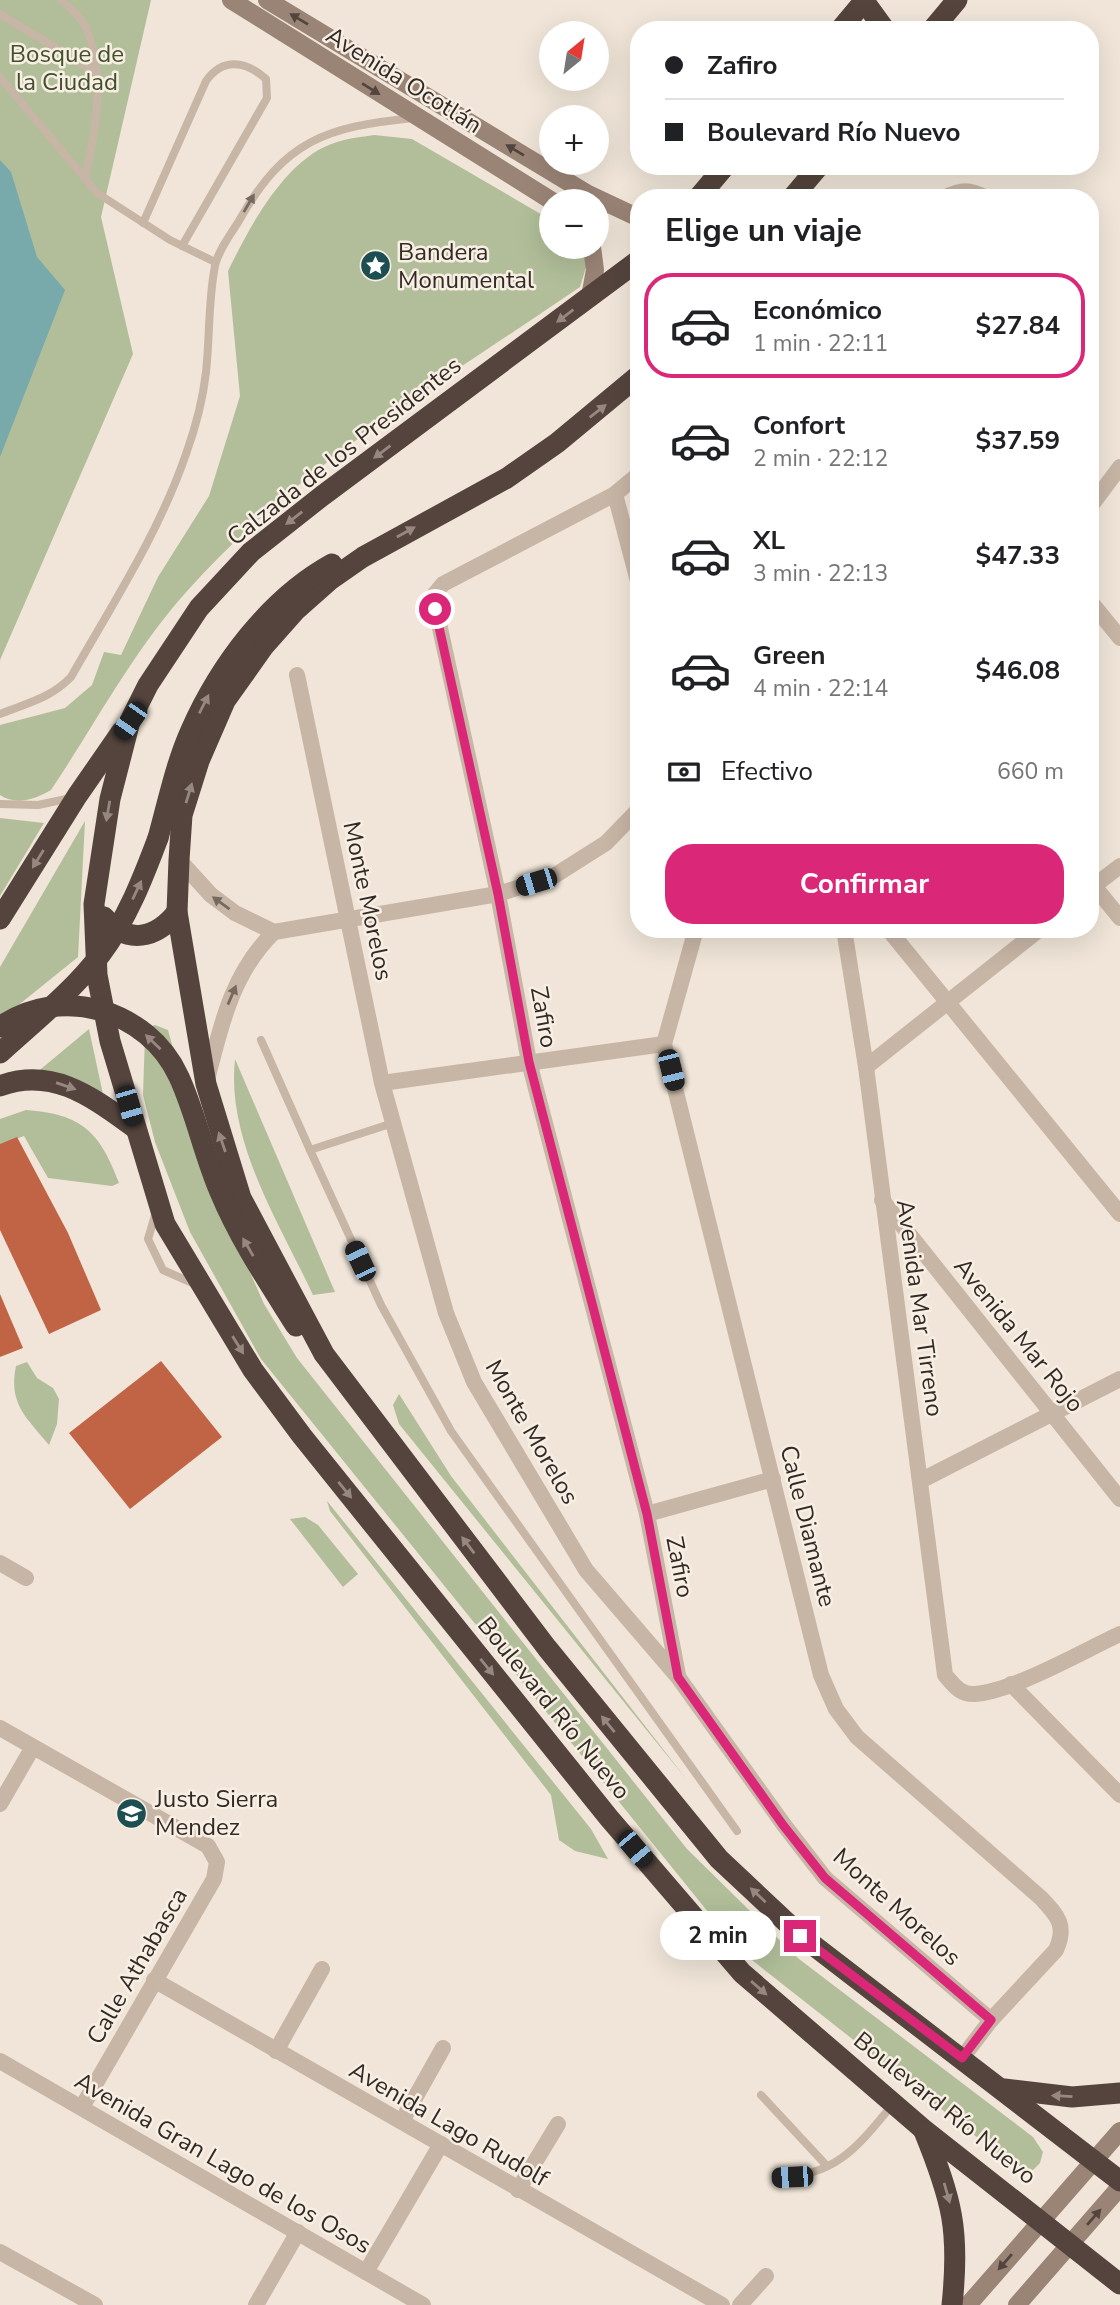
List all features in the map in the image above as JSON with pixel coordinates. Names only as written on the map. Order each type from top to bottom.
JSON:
[{"type":"highway","points":[[940,21],[957,0]]},
{"type":"highway","points":[[848,21],[865,1],[879,21]]},
{"type":"highway","points":[[706,189],[717,175]]},
{"type":"highway","points":[[800,189],[811,175]]},
{"type":"highway","name":"Calzada de los Presidentes","points":[[110,1041],[97,975],[94,904],[110,799],[130,721],[148,685],[199,608],[251,552],[630,267]]},
{"type":"highway","points":[[94,904],[111,926],[127,934],[146,937],[164,928],[177,912],[182,815],[199,761],[225,701],[244,671],[295,611],[363,557],[507,478],[557,443],[630,382]]},
{"type":"highway","points":[[0,1052],[66,994],[100,955],[122,921],[158,838],[190,731],[220,674],[250,636],[302,584],[339,560],[363,557]]},
{"type":"highway","points":[[0,919],[77,796],[130,721]]},
{"type":"highway","name":"Boulevard Río Nuevo","points":[[177,912],[206,1084],[241,1198],[324,1354],[547,1648],[719,1859],[800,1936],[1004,2089],[1120,2181]]},
{"type":"highway","points":[[0,1027],[20,1014],[41,1007],[92,1006],[116,1015],[142,1031],[163,1051],[179,1076],[219,1190],[237,1230],[296,1326],[324,1354]]},
{"type":"highway","name":"Boulevard Río Nuevo","points":[[110,1041],[165,1224],[253,1370],[302,1437],[609,1818],[742,1973],[923,2129],[1120,2284]]},
{"type":"highway","points":[[0,1086],[17,1079],[45,1079],[70,1085],[135,1128]]},
{"type":"highway","points":[[1004,2089],[1072,2097],[1120,2093]]},
{"type":"highway","points":[[923,2129],[953,2213],[956,2246],[953,2305]]},
{"type":"main road","name":"Avenida Ocotlán","points":[[231,0],[539,193]]},
{"type":"main road","name":"Avenida Ocotlán","points":[[267,0],[588,194],[630,214]]},
{"type":"main road","points":[[590,297],[595,270],[594,259]]},
{"type":"main road","points":[[968,2305],[1092,2159],[1120,2130]]},
{"type":"main road","points":[[1017,2305],[1120,2187]]},
{"type":"street","points":[[1099,495],[1120,467]]},
{"type":"street","name":"Zafiro","points":[[630,482],[615,494],[443,584],[433,596],[498,894],[529,1062],[647,1514],[678,1677]]},
{"type":"street","points":[[615,494],[630,551]]},
{"type":"street","points":[[1099,612],[1120,638]]},
{"type":"street","name":"Monte Morelos","points":[[298,675],[382,1083],[446,1313],[474,1382],[586,1570],[678,1677],[783,1825],[825,1878],[991,2020]]},
{"type":"street","points":[[179,860],[211,895],[247,920],[274,932],[498,894],[554,876],[575,865],[607,842],[630,818]]},
{"type":"street","points":[[1099,880],[1120,866]]},
{"type":"street","points":[[1099,893],[1120,918]]},
{"type":"street","points":[[206,1084],[225,1012],[243,969],[274,932]]},
{"type":"street","name":"Calle Diamante","points":[[693,938],[664,1044],[821,1675],[836,1709],[857,1737],[1041,1898],[1061,1923],[1063,1935],[1055,1950],[991,2020]]},
{"type":"street","name":"Avenida Mar Tirreno","points":[[845,938],[866,1067],[881,1199],[922,1480],[945,1675],[957,1690],[975,1694],[1011,1684]]},
{"type":"street","points":[[896,938],[1120,1214]]},
{"type":"street","points":[[866,1067],[1029,938]]},
{"type":"street","points":[[382,1083],[664,1044]]},
{"type":"street","name":"Avenida Mar Rojo","points":[[881,1199],[1120,1499]]},
{"type":"street","points":[[922,1480],[1120,1379]]},
{"type":"street","points":[[647,1514],[773,1479]]},
{"type":"street","points":[[0,1563],[26,1578]]},
{"type":"street","points":[[1120,1634],[1011,1684],[1120,1795]]},
{"type":"street","points":[[0,1728],[33,1747],[0,1804]]},
{"type":"street","name":"Calle Athabasca","points":[[33,1747],[208,1846],[214,1854],[218,1871],[82,2107]]},
{"type":"street","points":[[276,2051],[322,1969]]},
{"type":"street","name":"Avenida Lago Rudolf","points":[[154,1980],[722,2305]]},
{"type":"street","points":[[962,2058],[991,2020]]},
{"type":"street","points":[[402,2120],[443,2048]]},
{"type":"street","name":"Avenida Gran Lago de los Osos","points":[[0,2061],[423,2305]]},
{"type":"street","points":[[518,2190],[558,2124]]},
{"type":"street","points":[[366,2272],[441,2144]]},
{"type":"street","points":[[256,2305],[298,2232]]},
{"type":"street","points":[[0,2252],[95,2305]]},
{"type":"street","points":[[740,2305],[766,2276]]},
{"type":"lane","points":[[61,0],[86,28],[97,73],[95,134],[85,178]]},
{"type":"lane","points":[[0,14],[97,73]]},
{"type":"lane","points":[[143,223],[206,81],[214,70],[225,64],[241,63],[254,69],[266,79],[267,98],[182,246]]},
{"type":"lane","points":[[0,77],[97,192],[143,223],[215,262]]},
{"type":"lane","points":[[0,714],[36,702],[60,689],[71,677],[125,586],[186,455],[201,399],[215,262],[257,188],[287,156],[322,137],[358,124],[416,117]]},
{"type":"lane","points":[[0,804],[38,805],[77,796]]},
{"type":"lane","points":[[261,1040],[381,1305],[452,1431],[737,1831]]},
{"type":"lane","points":[[310,1150],[393,1123]]},
{"type":"lane","points":[[761,2095],[827,2166]]},
{"type":"lane","points":[[778,2178],[792,2177],[827,2166],[852,2153],[893,2104]]},
{"type":"green space","name":"Bosque de la Ciudad","points":[[0,0],[151,0],[101,217],[133,354],[0,660]]},
{"type":"green space","points":[[374,135],[412,139],[539,213],[539,259],[585,259],[587,264],[580,287],[425,391],[325,464],[277,503],[231,545],[168,613],[132,662],[51,790],[19,801],[0,795],[0,725],[65,708],[92,685],[104,652],[121,655],[158,577],[209,496],[240,396],[228,271],[247,234],[272,195],[302,162],[319,150],[351,139]]},
{"type":"green space","points":[[0,818],[44,823],[0,896]]},
{"type":"green space","points":[[85,821],[78,957],[0,1020],[0,967]]},
{"type":"green space","points":[[155,1025],[168,1030],[207,1175],[264,1304],[297,1358],[687,1849],[799,1959],[1033,2137],[1043,2152],[1040,2163],[1033,2170],[1011,2164],[738,1949],[261,1359],[190,1232],[155,1142],[143,1095],[145,1035],[149,1027]]},
{"type":"green space","points":[[89,1029],[104,1099],[29,1079]]},
{"type":"green space","points":[[235,1059],[335,1292],[313,1295],[258,1180],[239,1120],[234,1090]]},
{"type":"green space","points":[[26,1110],[61,1116],[86,1129],[104,1151],[119,1183],[112,1186],[48,1178],[24,1136],[0,1145],[0,1119]]},
{"type":"green space","points":[[27,1362],[37,1378],[53,1388],[59,1399],[57,1424],[49,1445],[17,1401],[14,1379],[16,1366]]},
{"type":"green space","points":[[399,1394],[451,1476],[687,1780],[399,1424],[393,1405]]},
{"type":"green space","points":[[327,1501],[591,1829],[608,1859],[575,1851],[559,1840],[551,1795],[330,1511]]},
{"type":"green space","points":[[305,1517],[318,1525],[358,1574],[343,1587],[290,1519]]},
{"type":"water","points":[[0,160],[11,172],[37,257],[65,290],[0,457]]},
{"type":"building","points":[[17,1137],[68,1233],[101,1310],[49,1334],[0,1230],[0,1144]]},
{"type":"building","points":[[0,1294],[23,1348],[0,1357]]},
{"type":"building","points":[[161,1361],[222,1437],[130,1509],[69,1433]]},
{"type":"place","name":"Bandera Monumental","points":[[375,266]]},
{"type":"place","name":"Justo Sierra Mendez","points":[[132,1813]]},
{"type":"route","points":[[435,609],[498,894],[529,1062],[647,1514],[678,1677],[783,1825],[825,1878],[991,2020],[962,2058],[800,1936]]}]
